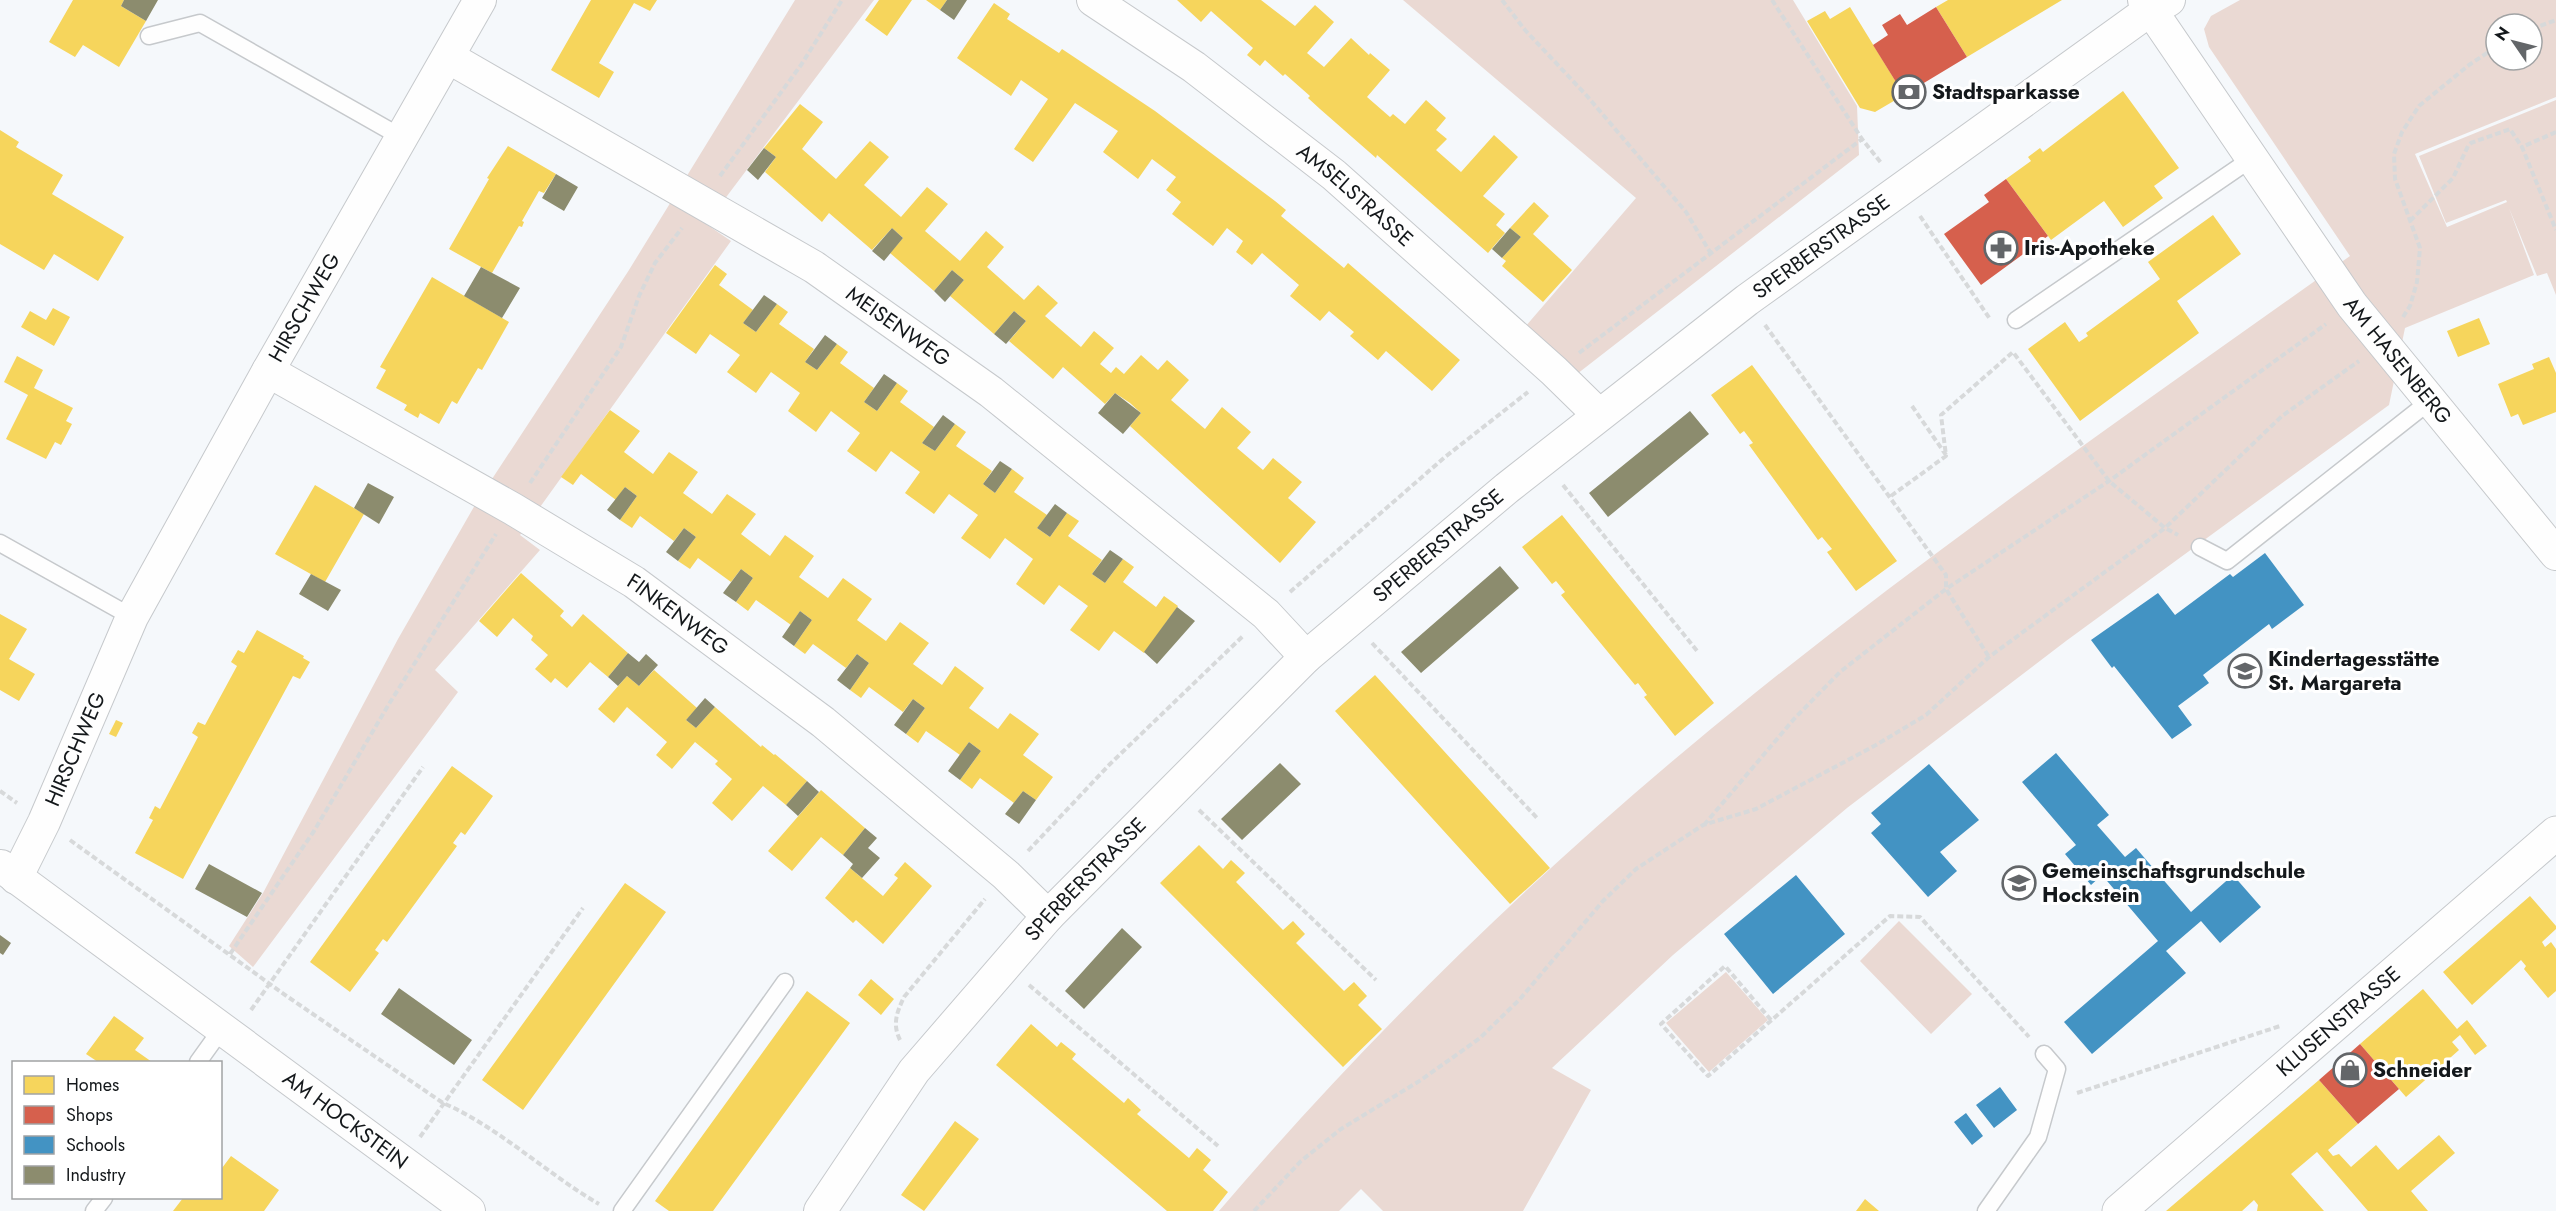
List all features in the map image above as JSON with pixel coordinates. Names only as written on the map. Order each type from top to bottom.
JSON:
[{"type":"street","name":"HIRSCHWEG","points":[[8,872],[44,822],[132,617],[268,371],[480,0]]},
{"type":"street","name":"AMSELSTRASSE","points":[[1093,0],[1194,67],[1334,175],[1554,371],[1599,415]]},
{"type":"street","name":"AM HASENBERG","points":[[2154,3],[2251,159],[2352,305],[2556,554]]},
{"type":"street","name":"SPERBERSTRASSE","points":[[820,1211],[914,1071],[1048,916],[1306,657],[1543,460],[1747,300],[1903,190],[2154,3]]},
{"type":"street","name":"MEISENWEG","points":[[448,57],[813,267],[991,392],[1266,614],[1306,657]]},
{"type":"street","name":"FINKENWEG","points":[[268,371],[513,509],[634,582],[823,722],[1006,874],[1048,916]]},
{"type":"street","name":"KLUSENSTRASSE","points":[[2119,1211],[2556,833]]},
{"type":"street","name":"AM HOCKSTEIN","points":[[8,872],[469,1211]]},
{"type":"lane","points":[[148,36],[200,23],[401,137]]},
{"type":"lane","points":[[2016,320],[2251,159]]},
{"type":"lane","points":[[2200,547],[2227,561],[2430,401]]},
{"type":"lane","points":[[0,543],[132,617]]},
{"type":"lane","points":[[622,1211],[785,982]]},
{"type":"lane","points":[[199,1061],[226,1034]]},
{"type":"lane","points":[[1986,1211],[2038,1137],[2057,1069],[2044,1054]]},
{"type":"path","points":[[230,954],[314,831],[389,704],[513,509],[621,347],[639,296],[655,263],[801,65],[842,0]]},
{"type":"path","points":[[1502,0],[1686,212],[1710,252]]},
{"type":"path","points":[[1772,0],[1862,139],[1903,190],[1996,327]]},
{"type":"path","points":[[1703,825],[1756,809],[1876,745],[1926,715],[1989,657],[2165,528],[2282,416],[2384,345],[2410,306],[2417,282],[2420,248],[2395,179],[2394,154],[2402,132],[2419,106],[2484,55]]},
{"type":"path","points":[[2409,222],[2453,178],[2471,143],[2510,129],[2522,147],[2556,230]]},
{"type":"path","points":[[2522,147],[2556,132]]},
{"type":"path","points":[[914,1071],[896,1031],[896,1014],[904,997],[1006,874],[1109,765],[1266,614],[1445,457],[1710,252],[1862,139]]},
{"type":"path","points":[[1747,300],[1946,575],[1946,589],[1989,657]]},
{"type":"path","points":[[1254,1211],[1301,1161],[1341,1129],[1421,1080],[1480,1038],[1520,999],[1603,901],[1636,869],[1703,825],[1794,719],[1840,672],[1946,589],[2109,481],[2352,305]]},
{"type":"path","points":[[1946,456],[1941,415],[2013,352],[2109,481],[2165,528],[2200,547]]},
{"type":"path","points":[[1912,406],[1946,456]]},
{"type":"path","points":[[1891,496],[1946,456]]},
{"type":"path","points":[[1543,460],[1698,652]]},
{"type":"path","points":[[1350,620],[1538,819]]},
{"type":"path","points":[[226,1034],[271,984],[423,767]]},
{"type":"path","points":[[1175,787],[1376,980]]},
{"type":"path","points":[[0,791],[271,984],[444,1103],[464,1112],[568,1186],[602,1206]]},
{"type":"path","points":[[402,1162],[583,908]]},
{"type":"path","points":[[1772,1020],[1725,966],[1661,1024],[1708,1076],[1772,1020],[1890,916],[1920,917],[2044,1054]]},
{"type":"path","points":[[1006,965],[1218,1146]]},
{"type":"path","points":[[2048,1102],[2283,1025]]},
{"type":"shaded area","points":[[795,0],[874,0],[706,224],[731,241],[520,535],[540,550],[435,670],[458,692],[253,967],[229,946],[263,893],[398,639],[475,505],[629,270]]},
{"type":"shaded area","points":[[1403,0],[1793,0],[1857,106],[1859,155],[1577,374],[1525,327],[1636,198]]},
{"type":"shaded area","points":[[2240,0],[2556,0],[2556,97],[2415,154],[2447,227],[2507,202],[2506,200],[2446,223],[2419,156],[2556,100],[2556,295],[2547,273],[2537,276],[2509,208],[2534,275],[2405,328],[2389,405],[2066,641],[1847,808],[1673,955],[1552,1068],[1591,1090],[1523,1211],[1383,1211],[1361,1189],[1339,1211],[1219,1211],[1343,1072],[1408,1005],[1543,876],[1683,752],[1827,636],[1901,580],[2350,256],[2209,47],[2204,29],[2211,16]]},
{"type":"shaded area","points":[[1899,921],[1972,994],[1931,1034],[1860,961]]},
{"type":"shaded area","points":[[1726,972],[1768,1020],[1709,1072],[1666,1023]]},
{"type":"building: Homes","points":[[73,0],[124,0],[121,6],[146,21],[119,67],[83,45],[75,57],[49,42]]},
{"type":"building: Homes","points":[[591,0],[657,0],[650,11],[634,3],[599,63],[614,72],[599,98],[551,70]]},
{"type":"building: Homes","points":[[879,0],[912,0],[887,36],[865,20]]},
{"type":"building: Homes","points":[[926,0],[947,0],[940,10]]},
{"type":"building: Homes","points":[[1177,0],[1261,0],[1295,26],[1315,5],[1334,22],[1307,53],[1324,67],[1351,38],[1390,70],[1367,97],[1390,117],[1393,114],[1405,124],[1426,100],[1446,118],[1436,130],[1447,139],[1436,150],[1461,172],[1494,135],[1518,157],[1483,196],[1505,214],[1496,225],[1505,233],[1488,253],[1377,155],[1376,158],[1320,109],[1308,98],[1310,96],[1285,74],[1283,76],[1265,60],[1260,66],[1247,55],[1253,48],[1211,11],[1201,22]]},
{"type":"building: Homes","points":[[1948,0],[2062,0],[1967,57],[1936,7]]},
{"type":"building: Homes","points":[[994,3],[1010,14],[1007,19],[1059,53],[1062,49],[1155,111],[1275,201],[1286,210],[1281,216],[1344,268],[1348,263],[1460,360],[1432,391],[1386,351],[1378,360],[1350,336],[1354,332],[1329,311],[1320,321],[1290,296],[1299,285],[1262,253],[1252,265],[1236,252],[1243,241],[1227,228],[1213,246],[1172,214],[1181,202],[1166,190],[1176,177],[1152,159],[1138,179],[1103,152],[1118,131],[1075,103],[1033,162],[1014,149],[1048,99],[1021,80],[1011,96],[957,58]]},
{"type":"building: Homes","points":[[1850,7],[1904,95],[1875,112],[1860,108],[1807,21],[1825,11],[1830,19]]},
{"type":"building: Homes","points":[[2123,91],[2179,168],[2154,186],[2163,198],[2123,227],[2104,201],[2051,240],[2006,179],[2031,161],[2028,157],[2040,148],[2043,152]]},
{"type":"building: Homes","points":[[800,104],[823,122],[802,149],[836,179],[870,141],[889,157],[864,185],[901,217],[927,187],[948,204],[925,231],[960,261],[986,231],[1004,247],[987,267],[1024,300],[1038,285],[1058,303],[1045,316],[1081,347],[1094,331],[1114,348],[1100,364],[1111,373],[1116,367],[1124,374],[1141,355],[1158,370],[1167,360],[1189,380],[1171,400],[1205,429],[1222,407],[1251,432],[1237,448],[1263,470],[1273,458],[1302,482],[1288,498],[1316,522],[1280,563],[1130,426],[1141,413],[1130,403],[1115,393],[1105,404],[1063,367],[1053,379],[1009,341],[1026,321],[1014,311],[994,334],[950,296],[964,280],[952,270],[934,291],[890,253],[903,238],[892,228],[872,250],[829,213],[822,222],[765,172],[776,157],[764,148]]},
{"type":"building: Homes","points":[[0,130],[19,142],[16,147],[63,175],[52,194],[124,237],[98,281],[54,254],[44,270],[0,244]]},
{"type":"building: Homes","points":[[508,146],[556,174],[544,193],[539,191],[522,221],[524,222],[522,227],[519,226],[492,273],[449,249],[489,179],[487,178]]},
{"type":"building: Homes","points":[[1534,202],[1549,216],[1533,234],[1572,270],[1543,302],[1502,266],[1506,261],[1502,258],[1521,237],[1510,228]]},
{"type":"building: Homes","points":[[2213,215],[2241,254],[2177,301],[2199,333],[2080,421],[2028,349],[2065,322],[2079,342],[2088,336],[2086,333],[2160,279],[2148,262]]},
{"type":"building: Homes","points":[[715,265],[727,274],[719,285],[753,310],[743,323],[756,332],[777,304],[788,312],[779,324],[814,349],[805,362],[817,370],[837,344],[848,352],[840,363],[874,388],[864,402],[877,411],[897,383],[908,391],[900,402],[934,427],[922,443],[935,451],[955,424],[966,432],[956,446],[992,471],[983,484],[995,493],[1012,469],[1024,478],[1014,492],[1047,515],[1037,528],[1050,537],[1067,513],[1079,521],[1068,536],[1102,560],[1092,574],[1105,583],[1123,559],[1134,567],[1123,582],[1156,607],[1164,596],[1178,606],[1144,653],[1114,631],[1099,651],[1070,630],[1088,606],[1059,585],[1044,605],[1016,584],[1033,559],[1005,538],[990,559],[961,538],[978,515],[949,494],[934,514],[905,493],[920,472],[891,451],[876,472],[847,451],[860,433],[831,411],[816,432],[788,411],[800,393],[771,372],[756,393],[727,372],[740,355],[710,334],[696,354],[666,333]]},
{"type":"building: Homes","points":[[432,277],[509,322],[482,370],[478,368],[457,404],[452,401],[439,424],[420,413],[418,418],[404,410],[407,405],[376,388],[386,370],[380,367]]},
{"type":"building: Homes","points":[[53,308],[70,317],[54,346],[21,327],[30,311],[46,320]]},
{"type":"building: Homes","points":[[2479,318],[2490,344],[2458,357],[2447,331]]},
{"type":"building: Homes","points":[[17,356],[43,370],[34,388],[73,408],[66,421],[72,424],[61,445],[55,442],[46,459],[6,439],[28,395],[4,382]]},
{"type":"building: Homes","points":[[2549,357],[2556,373],[2556,412],[2523,425],[2518,414],[2511,417],[2498,384],[2534,369],[2532,364]]},
{"type":"building: Homes","points":[[1752,365],[1897,561],[1856,591],[1827,552],[1832,549],[1822,537],[1818,540],[1749,445],[1753,443],[1744,431],[1740,434],[1711,395]]},
{"type":"building: Homes","points":[[610,410],[640,431],[624,452],[653,474],[669,452],[698,472],[683,493],[712,514],[727,494],[756,514],[741,534],[770,556],[785,535],[814,556],[799,577],[828,598],[843,578],[872,599],[857,620],[886,641],[900,622],[929,643],[913,664],[942,685],[955,666],[984,688],[969,708],[998,729],[1010,713],[1039,734],[1023,755],[1053,777],[1036,800],[1023,791],[1014,803],[980,778],[972,789],[960,780],[981,751],[969,742],[960,755],[926,731],[918,743],[906,734],[925,708],[913,699],[903,712],[869,687],[861,698],[850,690],[869,663],[857,654],[846,668],[813,644],[805,654],[794,646],[812,620],[800,611],[791,625],[756,600],[748,611],[736,602],[753,578],[741,569],[731,582],[698,558],[690,569],[678,561],[696,537],[684,528],[674,541],[640,516],[632,528],[620,520],[637,496],[625,487],[616,500],[581,474],[573,485],[561,477]]},
{"type":"building: Homes","points":[[315,485],[364,514],[325,582],[275,554]]},
{"type":"building: Homes","points":[[1562,515],[1714,703],[1675,736],[1644,697],[1647,695],[1638,683],[1635,685],[1561,595],[1565,592],[1556,581],[1552,584],[1522,547]]},
{"type":"building: Homes","points":[[521,573],[564,611],[560,616],[572,627],[583,614],[628,653],[608,677],[590,662],[567,688],[555,678],[551,683],[535,669],[548,655],[531,640],[533,636],[513,618],[497,637],[479,621]]},
{"type":"building: Homes","points":[[0,614],[27,629],[9,659],[35,674],[19,701],[0,690]]},
{"type":"building: Homes","points":[[257,630],[304,656],[303,658],[310,662],[300,679],[293,676],[183,879],[135,853],[153,820],[149,818],[155,806],[160,809],[198,737],[192,733],[198,722],[205,725],[237,666],[231,662],[238,650],[244,653]]},
{"type":"building: Homes","points":[[654,670],[697,708],[686,720],[696,728],[715,707],[761,747],[762,745],[775,754],[807,781],[786,805],[763,786],[732,821],[712,803],[732,779],[715,764],[718,761],[695,742],[672,769],[656,755],[667,742],[627,707],[614,723],[598,709],[627,676],[639,686]]},
{"type":"building: Homes","points":[[1375,675],[1550,868],[1510,904],[1335,711]]},
{"type":"building: Homes","points":[[116,720],[123,723],[116,737],[109,734]]},
{"type":"building: Homes","points":[[452,766],[493,796],[465,835],[461,832],[453,843],[457,846],[387,942],[383,939],[375,950],[379,953],[350,992],[310,962]]},
{"type":"building: Homes","points":[[821,790],[865,828],[843,855],[821,837],[792,871],[768,851]]},
{"type":"building: Homes","points":[[1199,845],[1223,869],[1231,860],[1245,873],[1236,882],[1283,930],[1293,921],[1305,934],[1296,943],[1344,991],[1354,982],[1367,996],[1358,1005],[1382,1029],[1343,1067],[1160,883]]},
{"type":"building: Homes","points":[[905,862],[932,886],[883,944],[856,920],[853,923],[825,898],[850,868],[883,896],[898,878],[894,875]]},
{"type":"building: Homes","points":[[625,883],[666,912],[523,1110],[482,1080]]},
{"type":"building: Homes","points":[[2530,896],[2556,926],[2556,929],[2542,942],[2545,947],[2551,942],[2556,949],[2556,991],[2548,998],[2524,969],[2526,966],[2521,960],[2472,1005],[2443,972]]},
{"type":"building: Homes","points":[[871,979],[894,999],[881,1015],[858,995]]},
{"type":"building: Homes","points":[[2423,989],[2457,1029],[2467,1020],[2487,1046],[2475,1055],[2460,1035],[2452,1042],[2459,1050],[2406,1097],[2360,1044]]},
{"type":"building: Homes","points":[[807,991],[850,1023],[713,1211],[669,1211],[655,1201]]},
{"type":"building: Homes","points":[[114,1016],[144,1038],[135,1050],[151,1061],[96,1061],[86,1054]]},
{"type":"building: Homes","points":[[1031,1024],[1057,1047],[1061,1042],[1076,1054],[1072,1059],[1124,1103],[1128,1098],[1141,1110],[1137,1114],[1189,1158],[1197,1148],[1211,1160],[1203,1170],[1228,1192],[1213,1211],[1167,1211],[996,1065]]},
{"type":"building: Homes","points":[[2319,1080],[2358,1124],[2328,1150],[2333,1156],[2339,1154],[2351,1167],[2376,1145],[2398,1170],[2439,1135],[2455,1153],[2411,1191],[2428,1211],[2368,1211],[2317,1152],[2291,1174],[2324,1211],[2257,1211],[2258,1205],[2254,1200],[2242,1211],[2166,1211]]},
{"type":"building: Homes","points":[[955,1121],[979,1139],[924,1211],[901,1195]]},
{"type":"building: Homes","points":[[231,1156],[279,1190],[264,1211],[173,1211],[182,1199],[222,1199],[222,1168]]},
{"type":"building: Homes","points":[[1865,1199],[1879,1211],[1856,1211]]},
{"type":"building: Shops","points":[[1936,7],[1967,57],[1904,95],[1873,45],[1888,35],[1882,25],[1900,14],[1907,25]]},
{"type":"building: Shops","points":[[2006,179],[2048,236],[1981,285],[1944,234],[1989,202],[1984,195]]},
{"type":"building: Shops","points":[[2360,1044],[2399,1089],[2358,1124],[2319,1080]]},
{"type":"building: Schools","points":[[2265,553],[2304,605],[2272,629],[2269,624],[2203,675],[2209,683],[2178,706],[2192,725],[2172,739],[2091,640],[2158,593],[2175,615],[2230,574],[2233,577]]},
{"type":"building: Schools","points":[[2056,753],[2109,815],[2097,825],[2125,857],[2136,848],[2191,912],[2233,875],[2261,907],[2220,943],[2201,921],[2166,951],[2186,973],[2092,1054],[2064,1022],[2158,941],[2102,875],[2091,885],[2065,854],[2076,845],[2022,782]]},
{"type":"building: Schools","points":[[1929,764],[1979,820],[1940,852],[1957,871],[1928,897],[1871,833],[1881,824],[1871,813]]},
{"type":"building: Schools","points":[[1796,875],[1845,934],[1773,994],[1724,934]]},
{"type":"building: Schools","points":[[2000,1087],[2017,1110],[1994,1128],[1976,1105]]},
{"type":"building: Schools","points":[[1966,1113],[1983,1136],[1972,1145],[1954,1122]]},
{"type":"building: Industry","points":[[124,0],[158,0],[146,21],[121,6]]},
{"type":"building: Industry","points":[[947,0],[967,0],[954,20],[940,10]]},
{"type":"building: Industry","points":[[764,148],[776,157],[758,180],[747,170]]},
{"type":"building: Industry","points":[[556,174],[578,187],[564,211],[542,198]]},
{"type":"building: Industry","points":[[892,228],[903,238],[884,261],[872,251]]},
{"type":"building: Industry","points":[[1510,228],[1521,237],[1502,258],[1492,249]]},
{"type":"building: Industry","points":[[481,267],[520,288],[502,318],[464,296]]},
{"type":"building: Industry","points":[[952,270],[964,280],[945,302],[934,291]]},
{"type":"building: Industry","points":[[764,295],[777,304],[756,332],[743,323]]},
{"type":"building: Industry","points":[[1014,311],[1026,321],[1006,344],[994,334]]},
{"type":"building: Industry","points":[[825,335],[837,344],[817,370],[805,362]]},
{"type":"building: Industry","points":[[884,374],[897,383],[877,411],[864,402]]},
{"type":"building: Industry","points":[[1115,393],[1141,413],[1123,434],[1098,413]]},
{"type":"building: Industry","points":[[1690,411],[1709,434],[1608,517],[1589,493]]},
{"type":"building: Industry","points":[[943,415],[955,424],[935,451],[922,443]]},
{"type":"building: Industry","points":[[1000,461],[1012,469],[995,493],[983,484]]},
{"type":"building: Industry","points":[[368,483],[394,497],[379,524],[354,508]]},
{"type":"building: Industry","points":[[625,487],[637,496],[620,520],[607,510]]},
{"type":"building: Industry","points":[[1055,504],[1067,513],[1050,537],[1037,528]]},
{"type":"building: Industry","points":[[684,528],[696,537],[678,561],[666,552]]},
{"type":"building: Industry","points":[[1110,550],[1123,559],[1105,583],[1092,574]]},
{"type":"building: Industry","points":[[1500,566],[1519,588],[1421,673],[1401,652]]},
{"type":"building: Industry","points":[[741,569],[753,578],[736,602],[723,593]]},
{"type":"building: Industry","points":[[311,574],[341,590],[328,611],[299,594]]},
{"type":"building: Industry","points":[[1177,607],[1195,621],[1157,664],[1144,652]]},
{"type":"building: Industry","points":[[800,611],[812,620],[794,646],[782,637]]},
{"type":"building: Industry","points":[[628,653],[639,662],[646,654],[658,665],[639,686],[627,676],[618,686],[608,677]]},
{"type":"building: Industry","points":[[857,654],[869,663],[850,690],[837,680]]},
{"type":"building: Industry","points":[[705,698],[715,707],[696,728],[686,720]]},
{"type":"building: Industry","points":[[913,699],[925,708],[906,734],[894,725]]},
{"type":"building: Industry","points":[[969,742],[981,751],[960,780],[948,771]]},
{"type":"building: Industry","points":[[1280,763],[1301,784],[1242,840],[1221,819]]},
{"type":"building: Industry","points":[[807,781],[819,792],[798,816],[786,805]]},
{"type":"building: Industry","points":[[1023,791],[1036,800],[1019,824],[1005,814]]},
{"type":"building: Industry","points":[[865,828],[877,838],[868,848],[880,858],[862,878],[850,868],[853,864],[843,855]]},
{"type":"building: Industry","points":[[209,864],[262,893],[247,917],[195,889]]},
{"type":"building: Industry","points":[[1122,928],[1142,947],[1084,1009],[1065,991]]},
{"type":"building: Industry","points":[[0,935],[11,943],[3,955],[0,953]]},
{"type":"building: Industry","points":[[399,988],[472,1040],[454,1065],[381,1014]]},
{"type":"place","name":"Stadtsparkasse","points":[[1909,92]]},
{"type":"place","name":"Iris-Apotheke","points":[[2001,248]]},
{"type":"place","name":"Kindertagesstätte St. Margareta","points":[[2245,671]]},
{"type":"place","name":"Gemeinschaftsgrundschule Hockstein","points":[[2019,883]]},
{"type":"place","name":"Schneider","points":[[2350,1070]]}]
